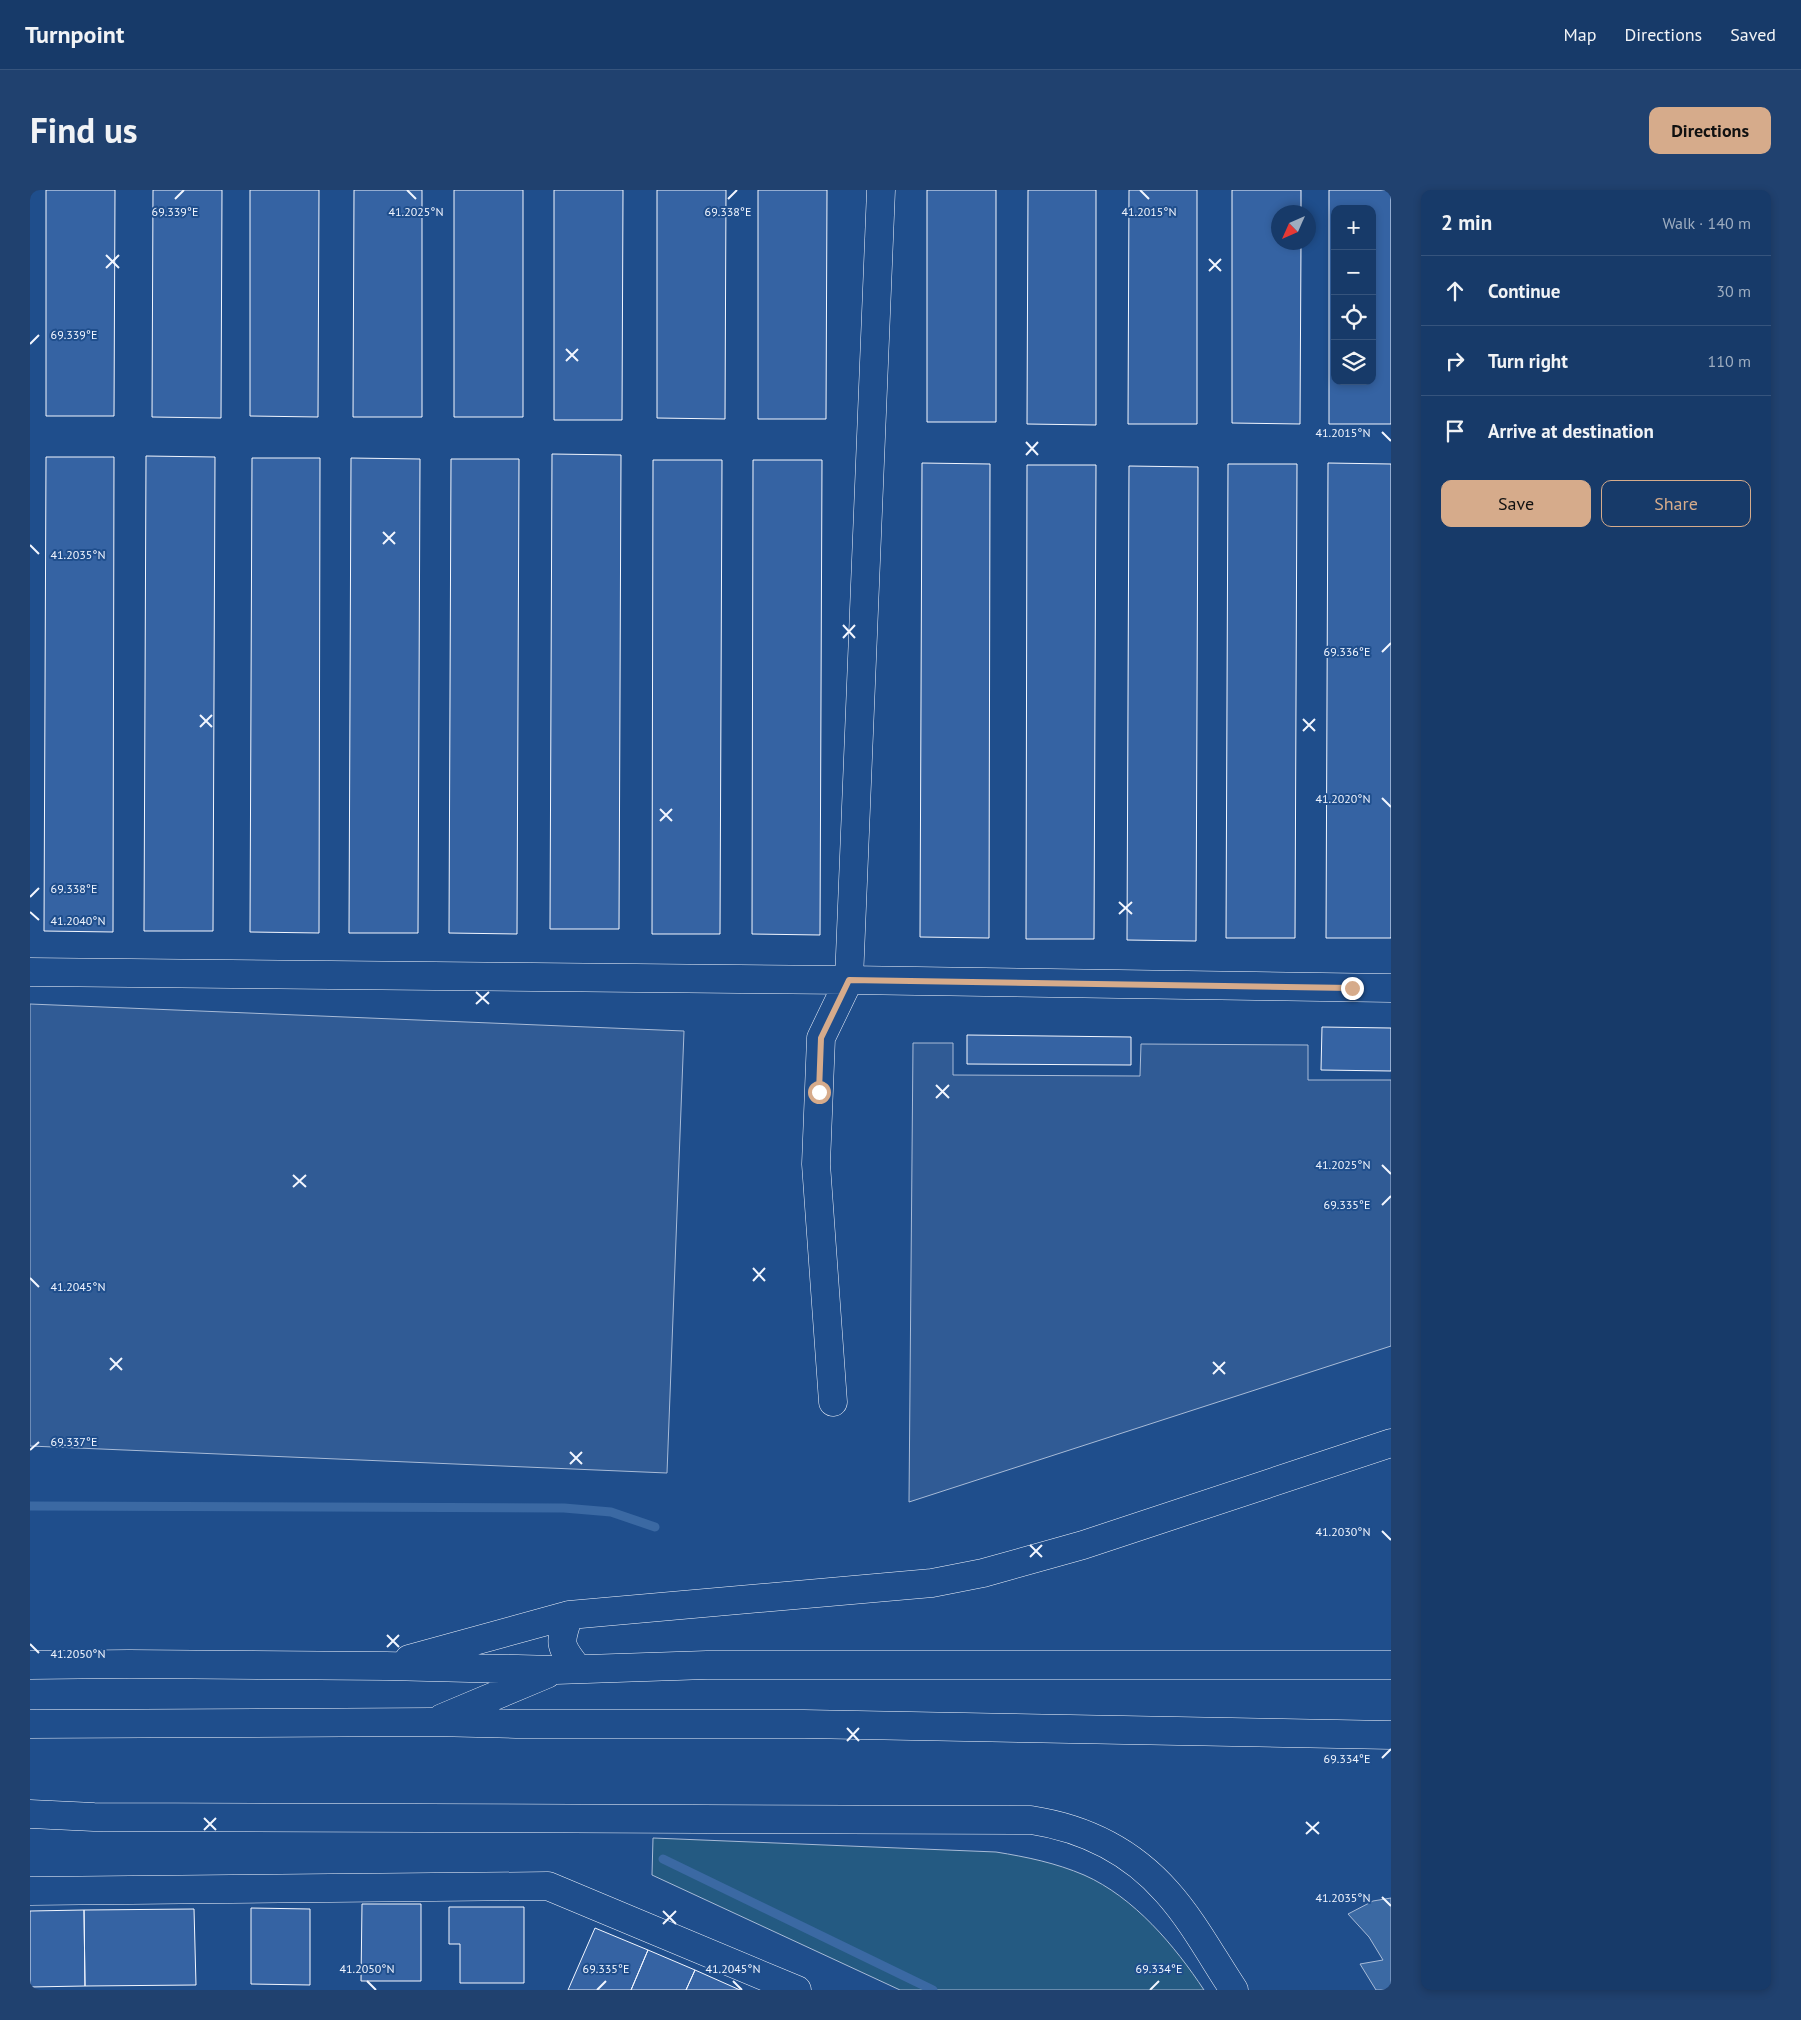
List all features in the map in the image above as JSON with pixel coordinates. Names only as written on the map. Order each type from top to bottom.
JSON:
[{"type":"main road","points":[[834,1402],[816,1164],[821,1038],[849,980],[881,190]]},
{"type":"main road","points":[[30,972],[849,980],[1391,988]]},
{"type":"main road","points":[[386,1666],[454,1645],[569,1615],[932,1583],[983,1573],[1084,1545],[1391,1443]]},
{"type":"main road","points":[[567,1670],[562,1644],[563,1633],[569,1615]]},
{"type":"main road","points":[[30,1665],[386,1666],[567,1670],[707,1665],[1391,1665]]},
{"type":"main road","points":[[432,1722],[567,1670]]},
{"type":"main road","points":[[30,1724],[432,1722],[516,1724],[804,1724],[1391,1735]]},
{"type":"main road","points":[[30,1814],[94,1817],[1031,1820],[1058,1824],[1108,1844],[1149,1874],[1182,1911],[1234,1990]]},
{"type":"main road","points":[[30,1891],[548,1886],[797,1990]]},
{"type":"shaded area","points":[[30,1004],[684,1031],[667,1473],[30,1446]]},
{"type":"shaded area","points":[[913,1043],[953,1043],[953,1075],[1140,1076],[1141,1044],[1308,1045],[1308,1080],[1391,1080],[1391,1346],[909,1502]]},
{"type":"shaded area","points":[[653,1838],[996,1852],[1052,1864],[1084,1875],[1102,1884],[1136,1909],[1166,1940],[1193,1973],[1204,1990],[900,1990],[652,1875]]},
{"type":"shaded area","points":[[1391,1898],[1391,1990],[1376,1990],[1360,1964],[1383,1960],[1369,1937],[1348,1914],[1373,1901]]},
{"type":"building","points":[[46,190],[115,190],[114,416],[46,416]]},
{"type":"building","points":[[153,190],[222,190],[221,418],[152,417]]},
{"type":"building","points":[[250,190],[319,190],[318,417],[250,416]]},
{"type":"building","points":[[354,190],[422,190],[422,417],[353,417]]},
{"type":"building","points":[[454,190],[523,190],[523,417],[454,417]]},
{"type":"building","points":[[554,190],[623,190],[622,420],[554,420]]},
{"type":"building","points":[[657,190],[726,190],[725,419],[657,418]]},
{"type":"building","points":[[758,190],[827,190],[826,419],[758,419]]},
{"type":"building","points":[[927,190],[996,190],[996,422],[927,422]]},
{"type":"building","points":[[1028,190],[1096,190],[1096,425],[1027,424]]},
{"type":"building","points":[[1129,190],[1197,190],[1197,424],[1128,424]]},
{"type":"building","points":[[1232,190],[1301,190],[1301,205],[1271,205],[1271,250],[1301,250],[1300,424],[1232,423]]},
{"type":"building","points":[[1329,190],[1391,190],[1391,424],[1329,424]]},
{"type":"building","points":[[552,454],[621,455],[619,929],[550,929]]},
{"type":"building","points":[[146,456],[215,457],[213,931],[144,931]]},
{"type":"building","points":[[46,457],[114,457],[113,932],[44,931]]},
{"type":"building","points":[[252,458],[320,458],[319,933],[250,932]]},
{"type":"building","points":[[351,458],[420,459],[418,933],[349,933]]},
{"type":"building","points":[[451,459],[519,459],[517,934],[449,933]]},
{"type":"building","points":[[653,460],[722,460],[720,934],[652,934]]},
{"type":"building","points":[[753,460],[822,460],[820,935],[752,934]]},
{"type":"building","points":[[922,463],[990,464],[989,938],[920,937]]},
{"type":"building","points":[[1328,463],[1391,464],[1391,938],[1326,938]]},
{"type":"building","points":[[1228,464],[1297,464],[1295,938],[1226,938]]},
{"type":"building","points":[[1027,465],[1096,465],[1094,939],[1026,939]]},
{"type":"building","points":[[1129,466],[1198,467],[1196,941],[1127,940]]},
{"type":"building","points":[[1322,1027],[1391,1028],[1391,1071],[1321,1070]]},
{"type":"building","points":[[967,1035],[1131,1037],[1131,1065],[967,1064]]},
{"type":"building","points":[[362,1904],[421,1904],[421,1981],[361,1981]]},
{"type":"building","points":[[449,1907],[524,1907],[524,1983],[460,1983],[460,1944],[449,1944]]},
{"type":"building","points":[[251,1908],[310,1909],[310,1985],[251,1984]]},
{"type":"building","points":[[194,1909],[196,1985],[85,1986],[84,1910]]},
{"type":"building","points":[[84,1910],[85,1986],[30,1987],[30,1911]]},
{"type":"building","points":[[595,1928],[648,1950],[631,1990],[568,1990]]},
{"type":"building","points":[[648,1950],[695,1970],[686,1990],[631,1990]]},
{"type":"building","points":[[695,1970],[740,1990],[686,1990]]},
{"type":"waterway","points":[[30,1506],[564,1508],[611,1512],[655,1527]]},
{"type":"waterway","points":[[663,1859],[933,1990]]},
{"type":"route","points":[[819,1092],[821,1038],[849,980],[1352,988]]}]
